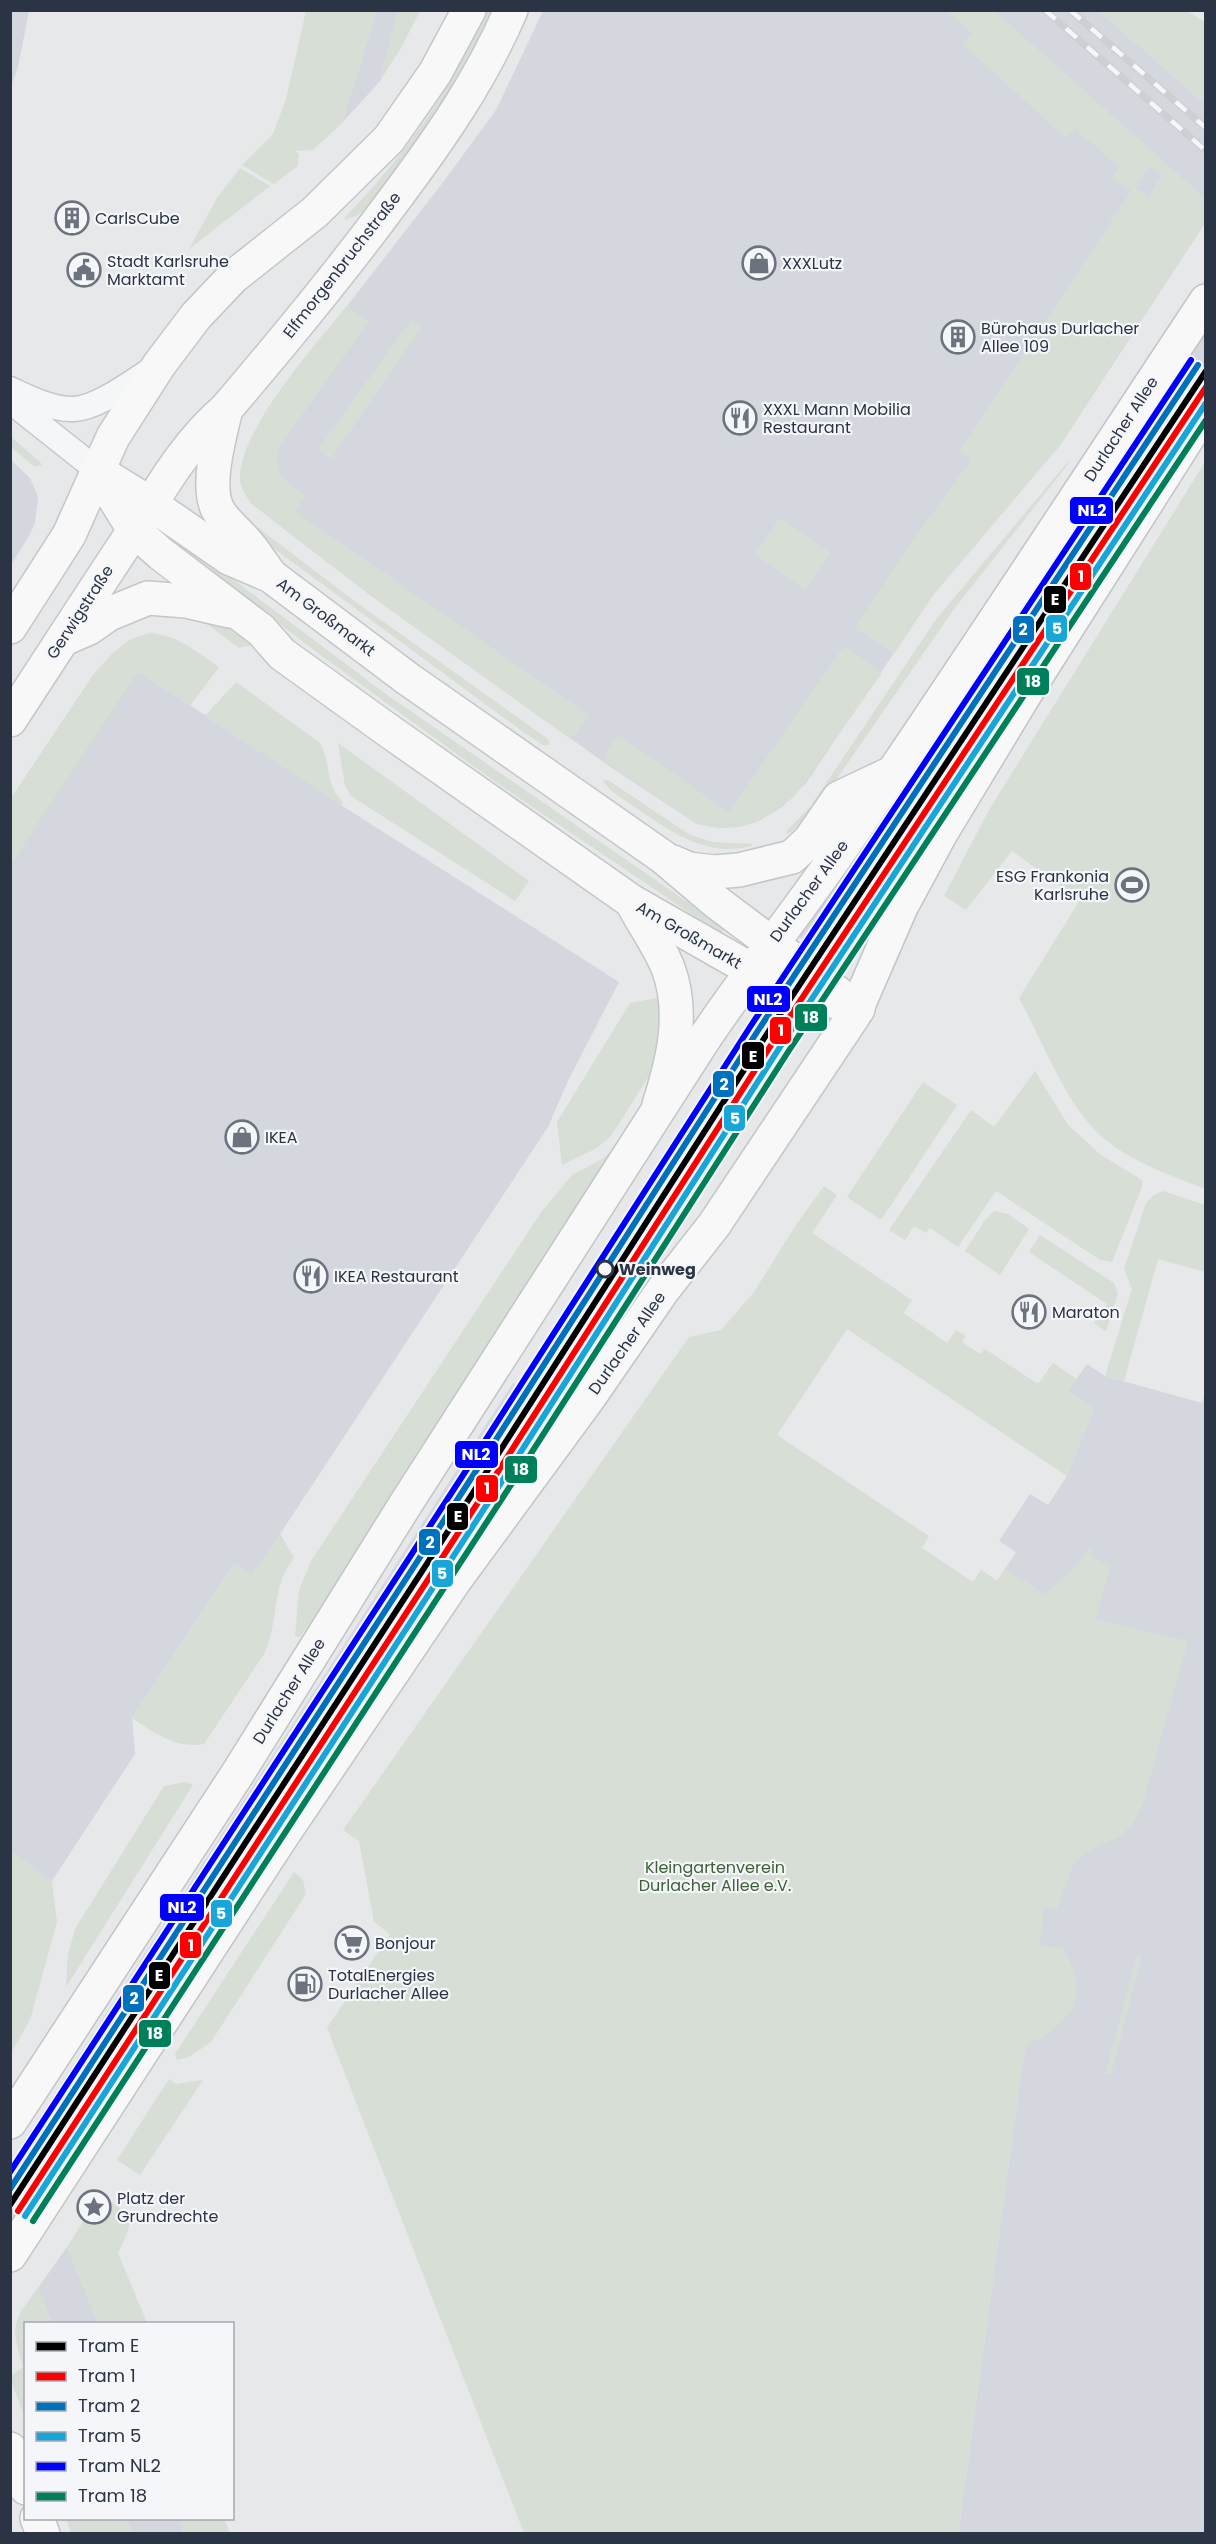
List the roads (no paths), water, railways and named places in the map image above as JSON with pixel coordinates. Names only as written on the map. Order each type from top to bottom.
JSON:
[{"type":"main road","points":[[10,627],[69,536],[97,470],[126,416],[159,365],[196,316],[233,277],[315,212],[389,139],[435,73],[469,10]]},
{"type":"main road","name":"Elfmorgenbruchstraße","points":[[142,517],[188,449],[208,424],[226,410],[356,251],[441,137],[481,73],[512,10]]},
{"type":"main road","name":"Durlacher Allee","points":[[10,2122],[238,1773],[411,1495],[658,1110],[751,971],[815,887],[894,772],[1206,301]]},
{"type":"main road","points":[[226,410],[214,468],[214,493],[217,509],[245,540],[271,576]]},
{"type":"main road","name":"Durlacher Allee","points":[[10,2254],[280,1839],[455,1580],[590,1396],[663,1290],[714,1224],[858,1008],[901,907],[941,833],[1025,694],[1206,410]]},
{"type":"main road","name":"Am Großmarkt","points":[[97,470],[142,517],[160,554],[244,616],[261,630],[282,654],[631,901],[707,943],[751,971],[784,986],[858,1008]]},
{"type":"main road","name":"Am Großmarkt","points":[[142,517],[271,576],[408,679],[663,857],[715,901],[858,1008]]},
{"type":"main road","name":"Gerwigstraße","points":[[10,720],[142,517]]},
{"type":"main road","points":[[63,640],[89,628],[109,614],[148,598],[204,604],[244,616]]},
{"type":"main road","points":[[663,857],[689,869],[714,872],[739,870],[792,857],[810,840],[839,798],[894,772]]},
{"type":"main road","points":[[631,901],[668,968],[678,1011],[666,1084],[658,1110]]},
{"type":"main road","points":[[10,2449],[24,2483]]},
{"type":"street","points":[[10,389],[60,407],[74,409],[90,405],[159,365]]},
{"type":"street","name":"Am Großmarkt","points":[[10,401],[97,470]]},
{"type":"railway","points":[[1045,10],[1206,151]]},
{"type":"railway","points":[[1070,10],[1206,128]]},
{"type":"tram line","name":"NL2","points":[[10,2172],[467,1469],[750,1027],[1191,360]]},
{"type":"tram line","name":"2","points":[[10,2189],[474,1474],[757,1032],[1198,365]]},
{"type":"tram line","name":"E","points":[[10,2205],[482,1479],[765,1037],[1206,371]]},
{"type":"tram line","name":"1","points":[[18,2211],[490,1484],[773,1042],[1206,387]]},
{"type":"tram line","name":"5","points":[[25,2216],[497,1489],[780,1047],[1206,403]]},
{"type":"tram line","name":"18","points":[[33,2221],[505,1494],[788,1052],[1206,420]]},
{"type":"place","name":"CarlsCube","points":[[72,218]]},
{"type":"place","name":"XXXLutz","points":[[759,263]]},
{"type":"place","name":"Stadt Karlsruhe Marktamt","points":[[84,270]]},
{"type":"place","name":"Bürohaus Durlacher Allee 109","points":[[958,337]]},
{"type":"place","name":"XXXL Mann Mobilia Restaurant","points":[[740,418]]},
{"type":"place","name":"ESG Frankonia Karlsruhe","points":[[1132,885]]},
{"type":"place","name":"IKEA","points":[[242,1137]]},
{"type":"place","name":"Weinweg","points":[[605,1269]]},
{"type":"place","name":"IKEA Restaurant","points":[[311,1276]]},
{"type":"place","name":"Maraton","points":[[1029,1312]]},
{"type":"place","name":"Bonjour","points":[[352,1943]]},
{"type":"place","name":"TotalEnergies Durlacher Allee","points":[[305,1984]]},
{"type":"place","name":"Platz der Grundrechte","points":[[94,2207]]},
{"type":"park label","name":"Kleingartenverein Durlacher Allee e.V.","points":[[715,1876]]}]
